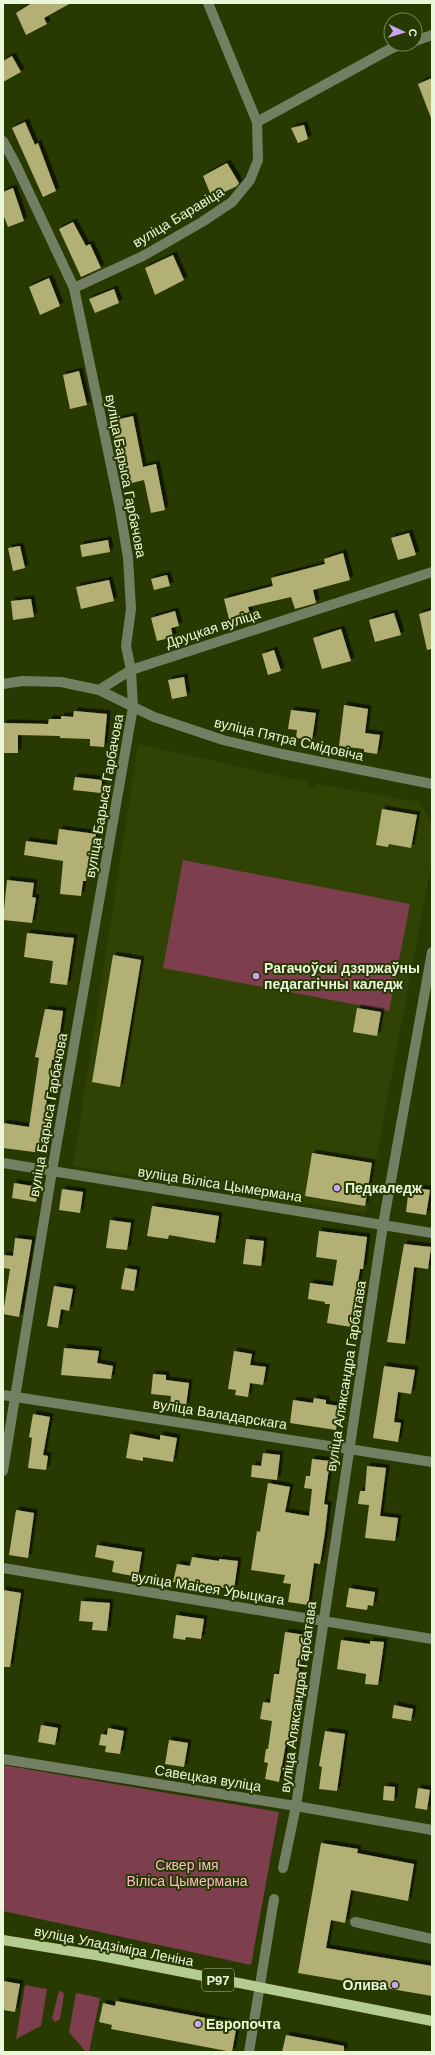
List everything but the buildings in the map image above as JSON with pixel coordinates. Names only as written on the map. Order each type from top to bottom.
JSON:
[{"type":"main road","name":"вуліца Уладзіміра Леніна","points":[[3,1940],[101,1956],[432,2021]]},
{"type":"street","name":"вуліца Баравіца","points":[[74,288],[143,256],[232,202],[250,180],[258,160],[257,122],[208,3]]},
{"type":"street","points":[[257,122],[385,52]]},
{"type":"street","name":"вуліца Барыса Гарбачова","points":[[3,141],[15,163],[74,288],[119,504],[128,558],[131,609],[126,646],[131,670],[133,707],[52,1171],[3,1470]]},
{"type":"street","name":"Друцкая вуліца","points":[[99,690],[131,670],[432,572]]},
{"type":"street","points":[[3,684],[22,681],[61,682],[99,690]]},
{"type":"street","name":"вуліца Пятра Смідовіча","points":[[99,690],[154,717],[223,740],[282,754],[432,784]]},
{"type":"street","name":"вуліца Аляксандра Гарбатава","points":[[283,1868],[296,1806],[383,1225],[427,1006],[432,952]]},
{"type":"street","name":"вуліца Віліса Цымермана","points":[[3,1163],[432,1233]]},
{"type":"street","name":"вуліца Валадарскага","points":[[3,1395],[432,1462]]},
{"type":"street","name":"вуліца Маісея Урыцкага","points":[[3,1568],[432,1639]]},
{"type":"street","name":"Савецкая вуліца","points":[[3,1759],[296,1806],[432,1830]]},
{"type":"street","points":[[250,2052],[274,1899]]},
{"type":"street","points":[[355,1922],[432,1939]]},
{"type":"shaded area","name":"Рагачоўскі дзяржаўны педагагічны каледж","points":[[138,744],[308,782],[307,786],[315,788],[316,784],[419,802],[432,823],[432,861],[366,1213],[73,1166]]},
{"type":"green space","points":[[183,860],[410,904],[389,1011],[163,968]]},
{"type":"green space","name":"Сквер імя Віліса Цымермана","points":[[3,1765],[279,1812],[251,1965],[3,1911]]},
{"type":"green space","points":[[25,1985],[47,1989],[41,2026],[16,2039]]},
{"type":"green space","points":[[59,1991],[63,1992],[64,1995],[60,2019],[55,2022],[52,2018]]},
{"type":"green space","points":[[76,1993],[100,1998],[89,2052],[86,2052],[69,2032]]},
{"type":"place","name":"Рагачоўскі дзяржаўны педагагічны каледж","points":[[256,976]]},
{"type":"place","name":"Педкаледж","points":[[337,1188]]},
{"type":"place","name":"Олива","points":[[395,1985]]},
{"type":"place","name":"Европочта","points":[[198,2024]]}]
